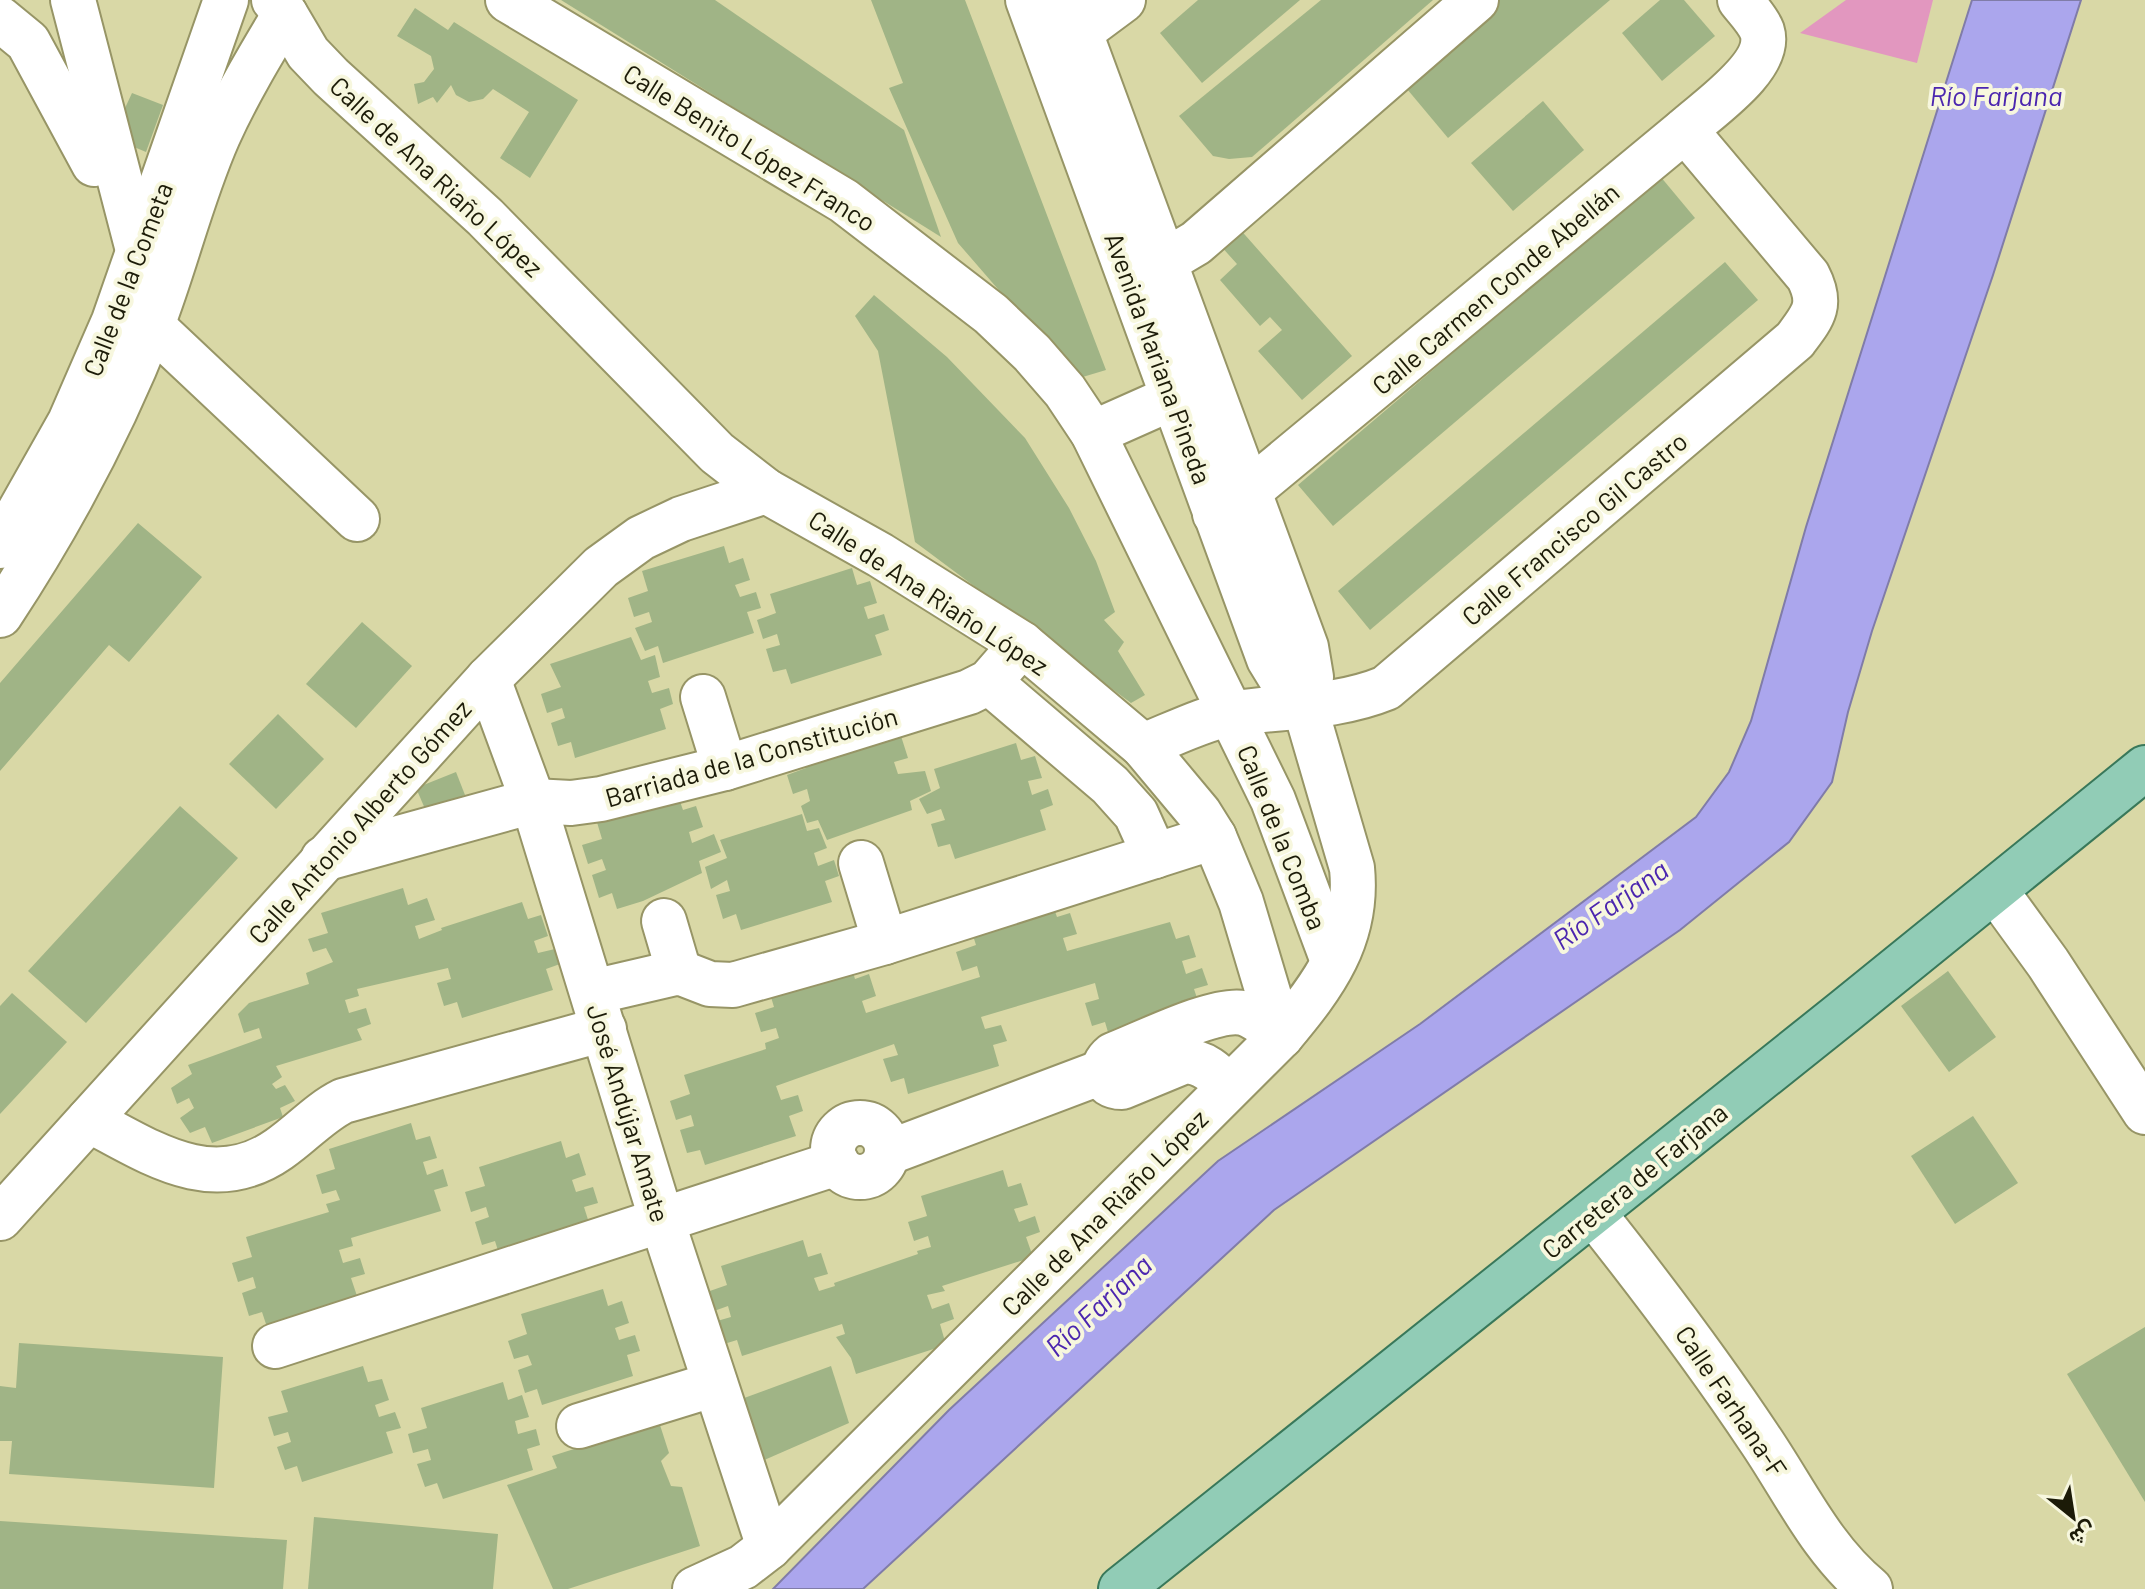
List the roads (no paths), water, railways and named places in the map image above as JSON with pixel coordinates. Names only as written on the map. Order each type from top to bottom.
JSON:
[{"type":"main road","name":"Carretera de Farjana","points":[[1121,1589],[2145,768]]},
{"type":"street","points":[[73,0],[139,254]]},
{"type":"street","name":"Calle de la Cometa","points":[[0,546],[70,422],[114,321],[226,0]]},
{"type":"street","name":"Calle Benito López Franco","points":[[508,0],[844,201],[991,314],[1032,353],[1065,391],[1093,433],[1232,713]]},
{"type":"street","name":"Avenida Mariana Pineda","points":[[1028,0],[1066,29],[1232,503]]},
{"type":"street","points":[[1066,29],[1123,0]]},
{"type":"street","points":[[1149,271],[1196,243],[1476,0]]},
{"type":"street","name":"Calle Carmen Conde Abellán","points":[[1232,503],[1685,130],[1753,69],[1762,49],[1762,31],[1740,0]]},
{"type":"street","name":"Calle de la Cometa","points":[[0,615],[103,438],[151,325],[217,137],[250,73],[279,5]]},
{"type":"street","name":"Calle de Ana Riaño López","points":[[279,5],[308,53],[331,77],[485,217],[717,453],[766,491],[880,555],[1022,644],[1143,746],[1192,803],[1214,837],[1241,902],[1281,1036],[769,1547],[743,1567],[695,1589]]},
{"type":"street","points":[[0,19],[28,42],[94,164]]},
{"type":"street","name":"Calle Francisco Gil Castro","points":[[1143,746],[1232,713],[1305,707],[1362,698],[1386,688],[1795,340],[1811,318],[1816,305],[1814,288],[1808,276],[1685,130]]},
{"type":"street","name":"Avenida Mariana Pineda","points":[[1149,271],[1174,397],[1232,503],[1311,662],[1305,707],[1352,868],[1354,893],[1351,922],[1316,994],[1281,1036]]},
{"type":"street","name":"Calle de la Cometa","points":[[151,325],[357,519]]},
{"type":"street","points":[[1093,433],[1174,397]]},
{"type":"street","name":"Calle Antonio Alberto Gómez","points":[[0,1218],[488,679],[601,567],[641,538],[681,519],[766,491]]},
{"type":"street","name":"Barriada de la Constitución","points":[[323,859],[533,801],[571,803],[601,799],[725,768],[969,692],[989,682],[1022,644]]},
{"type":"street","name":"José Andújar Amate","points":[[488,679],[533,801],[662,1221],[769,1547]]},
{"type":"street","points":[[989,682],[1110,785],[1136,814],[1155,856]]},
{"type":"street","points":[[703,697],[725,768]]},
{"type":"street","name":"Calle de la Comba","points":[[1232,713],[1273,800],[1333,961]]},
{"type":"street","points":[[89,1120],[189,1168],[215,1171],[240,1167],[277,1151],[343,1101],[599,1011],[679,972],[720,986],[733,985],[885,942],[1214,837]]},
{"type":"street","points":[[861,863],[885,942]]},
{"type":"street","points":[[1995,890],[2048,963],[2145,1112]]},
{"type":"street","points":[[664,921],[679,972]]},
{"type":"street","points":[[1229,1087],[1211,1069],[1195,1062],[1185,1061],[1122,1087],[1113,1087],[1106,1082],[1102,1072],[1105,1062],[1113,1055],[1214,1015],[1232,1012],[1247,1014],[1281,1036]]},
{"type":"street","points":[[275,1346],[837,1163],[833,1151],[835,1139],[843,1129],[854,1124],[867,1124],[878,1130],[886,1141],[887,1153],[1102,1072]]},
{"type":"street","name":"Calle Farhana-F","points":[[1593,1213],[1712,1367],[1817,1530],[1848,1571],[1870,1589]]},
{"type":"street","points":[[579,1426],[715,1384]]},
{"type":"water","name":"Río Farjana","points":[[1972,0],[2081,0],[1993,275],[1872,631],[1848,712],[1832,782],[1789,842],[1680,930],[1274,1210],[863,1589],[773,1589],[949,1410],[1218,1161],[1420,1024],[1696,817],[1729,772],[1751,721],[1806,527]]}]
